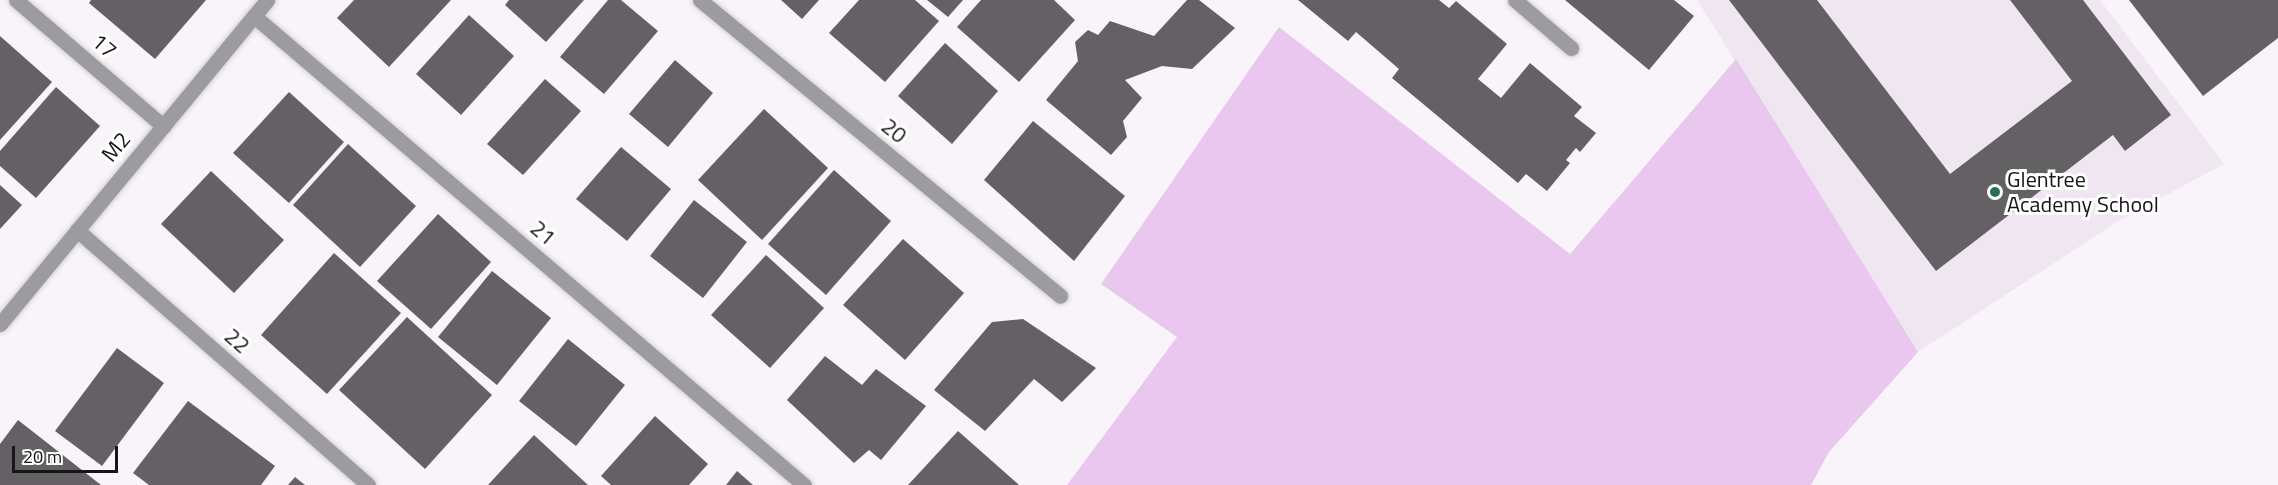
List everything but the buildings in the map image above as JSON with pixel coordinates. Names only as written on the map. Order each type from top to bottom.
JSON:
[{"type":"street","name":"17","points":[[16,0],[163,126]]},
{"type":"street","name":"M2","points":[[0,324],[267,0]]},
{"type":"street","name":"20","points":[[700,0],[1060,296]]},
{"type":"street","points":[[1515,0],[1570,48]]},
{"type":"street","name":"21","points":[[254,16],[804,485]]},
{"type":"street","name":"22","points":[[77,230],[368,485]]},
{"type":"shaded area","name":"Glentree Academy School","points":[[1697,0],[2100,0],[2224,164],[2120,220],[1918,352]]},
{"type":"shaded area","points":[[1279,27],[1570,254],[1736,59],[1918,352],[1829,452],[1811,485],[1067,485],[1177,337],[1101,284]]},
{"type":"place","name":"Glentree Academy School","points":[[1995,192]]}]
